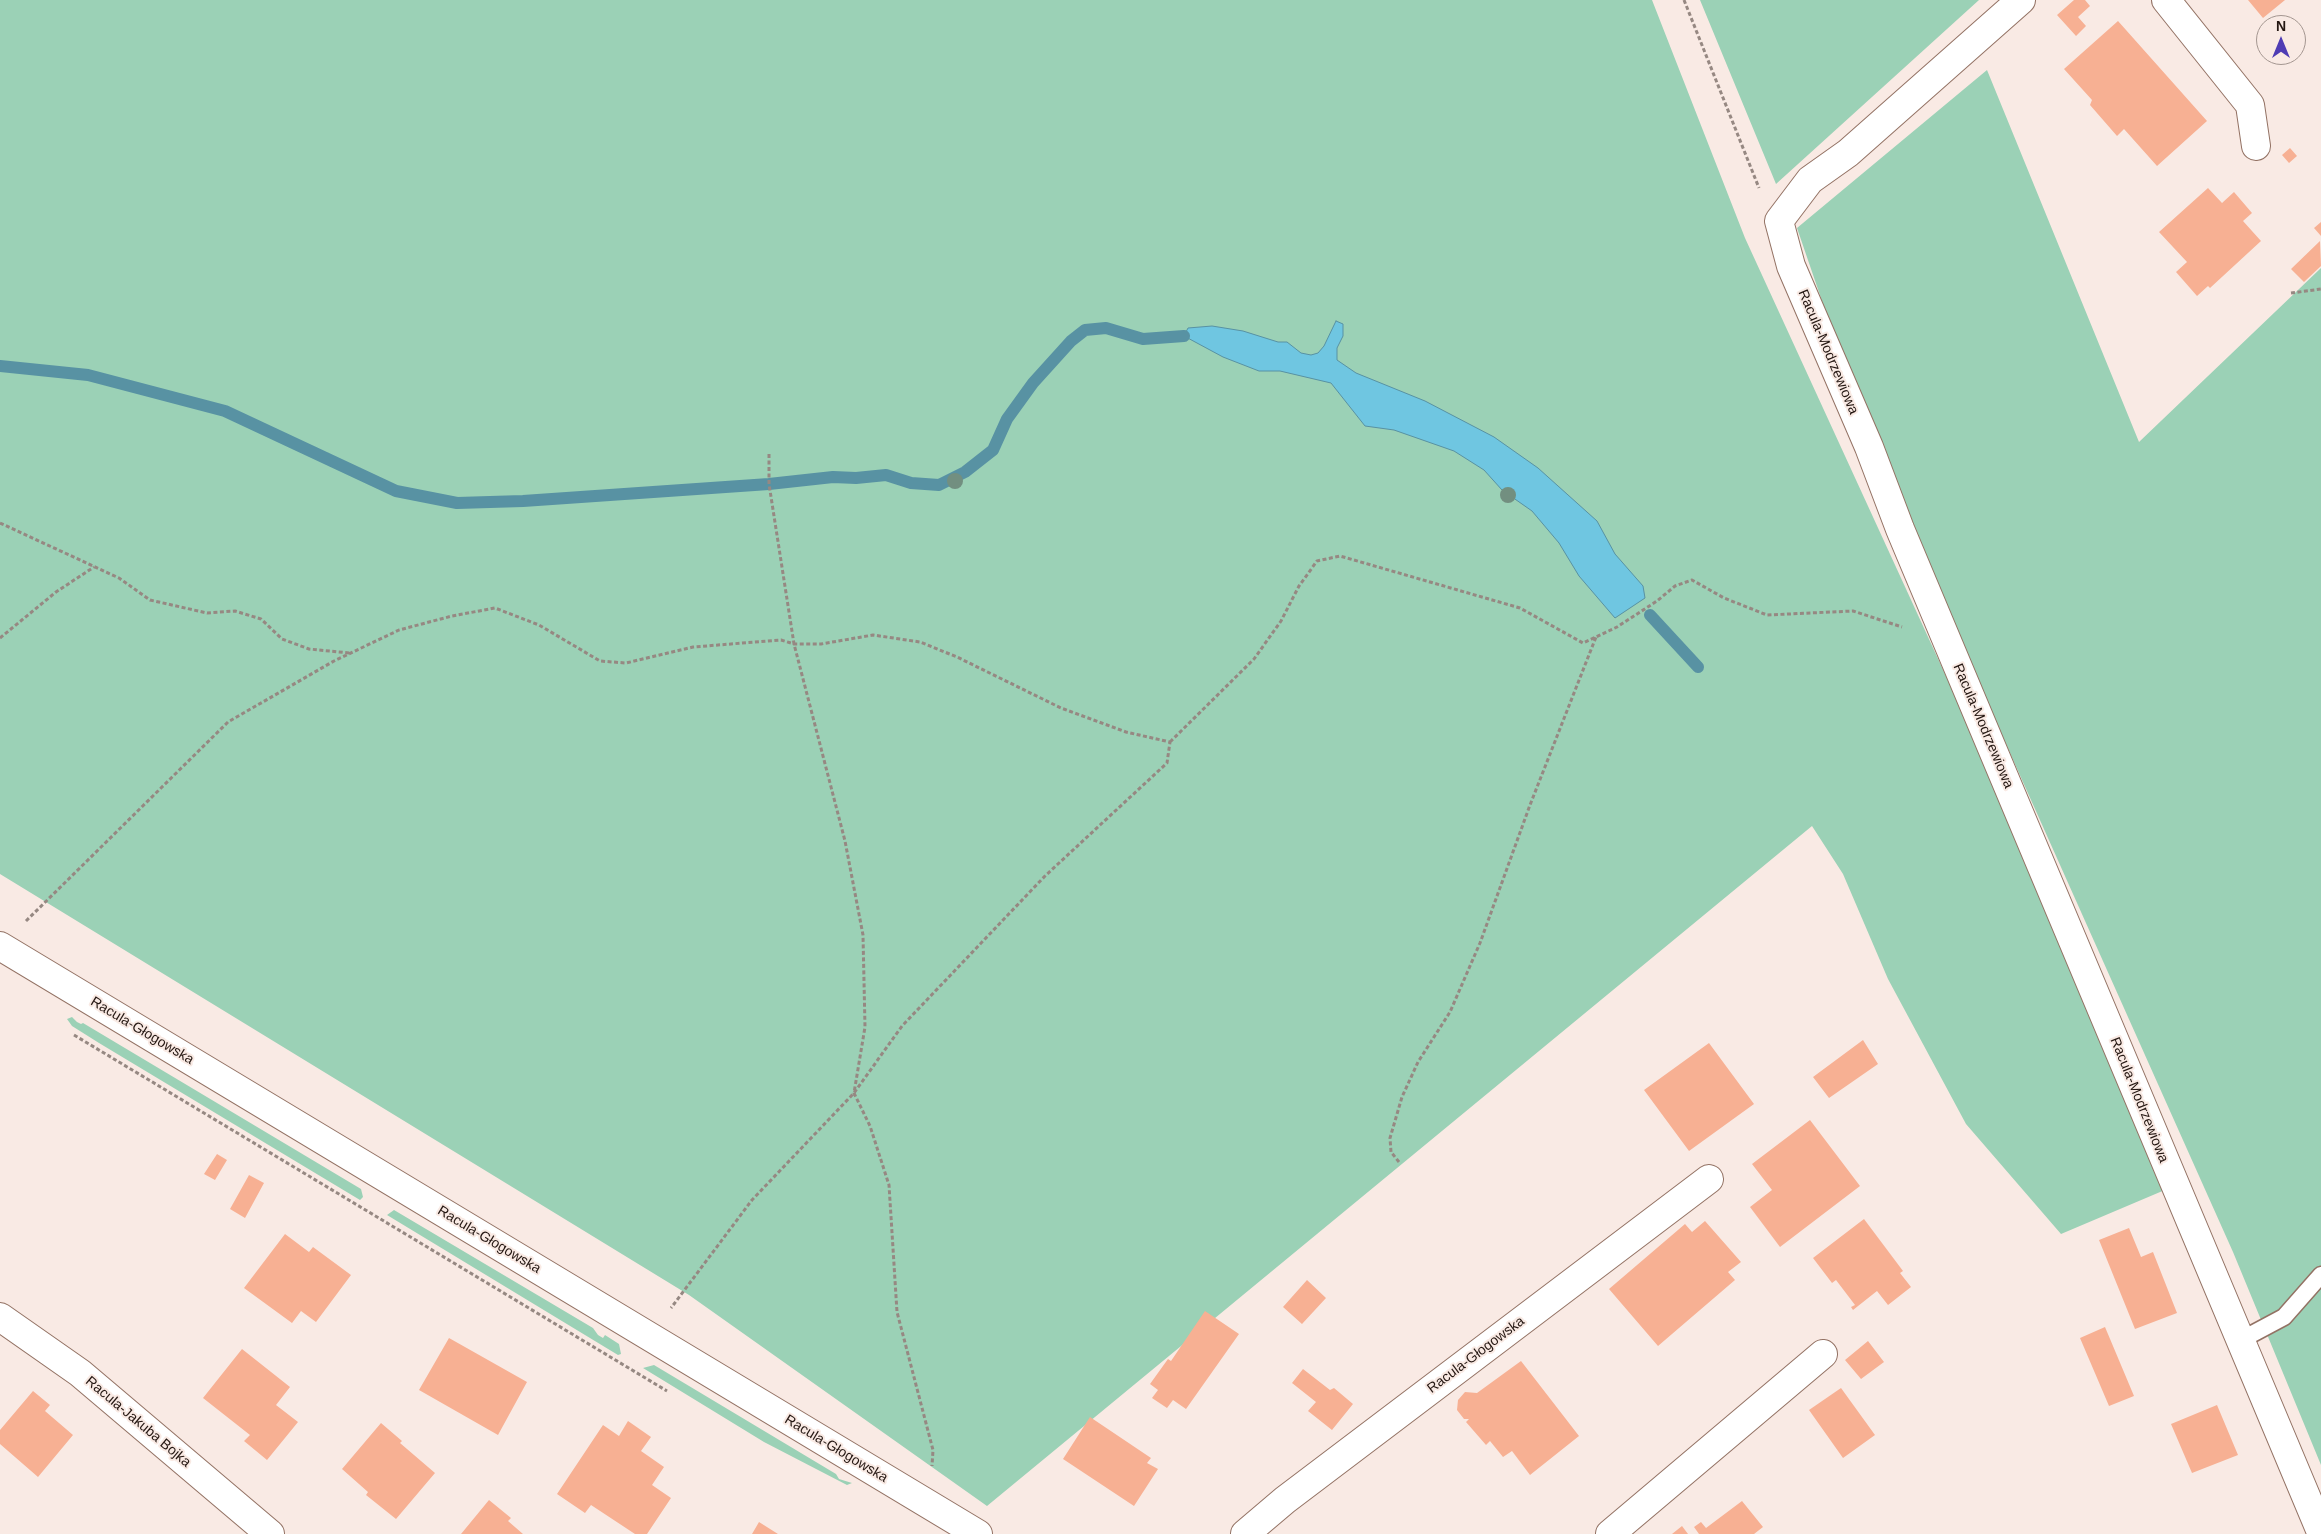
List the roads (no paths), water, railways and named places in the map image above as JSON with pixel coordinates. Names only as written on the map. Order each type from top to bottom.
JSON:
[{"type":"street","name":"Racula-Modrzewiowa","points":[[2021,0],[1848,153],[1810,180],[1778,221],[1791,266],[1869,447],[1900,529],[1950,644],[2239,1341],[2321,1532]]},
{"type":"street","points":[[2166,0],[2250,105],[2256,146]]},
{"type":"street","name":"Racula-Głogowska","points":[[0,946],[978,1534]]},
{"type":"street","name":"Racula-Głogowska","points":[[1245,1534],[1292,1494],[1709,1179]]},
{"type":"street","name":"Racula-Jakuba Bojka","points":[[0,1317],[80,1373],[270,1534]]},
{"type":"street","points":[[1610,1534],[1823,1354]]},
{"type":"lane","points":[[2239,1341],[2284,1317],[2321,1275]]},
{"type":"water","points":[[1336,321],[1343,324],[1343,336],[1337,348],[1337,360],[1356,373],[1425,401],[1494,437],[1538,468],[1597,521],[1615,554],[1643,586],[1645,598],[1615,618],[1579,576],[1559,543],[1532,511],[1502,490],[1484,470],[1454,451],[1394,430],[1365,426],[1331,383],[1280,371],[1259,371],[1223,357],[1184,336],[1188,328],[1212,326],[1243,331],[1278,342],[1287,342],[1301,353],[1311,355],[1318,353],[1324,346]]},
{"type":"waterway","points":[[0,366],[88,375],[225,411],[396,491],[457,503],[523,501],[769,484],[833,477],[856,478],[886,475],[911,483],[939,485],[965,472],[993,450],[1007,419],[1033,383],[1071,341],[1085,330],[1106,328],[1143,339],[1184,336]]},
{"type":"waterway","points":[[1650,615],[1698,667]]}]
